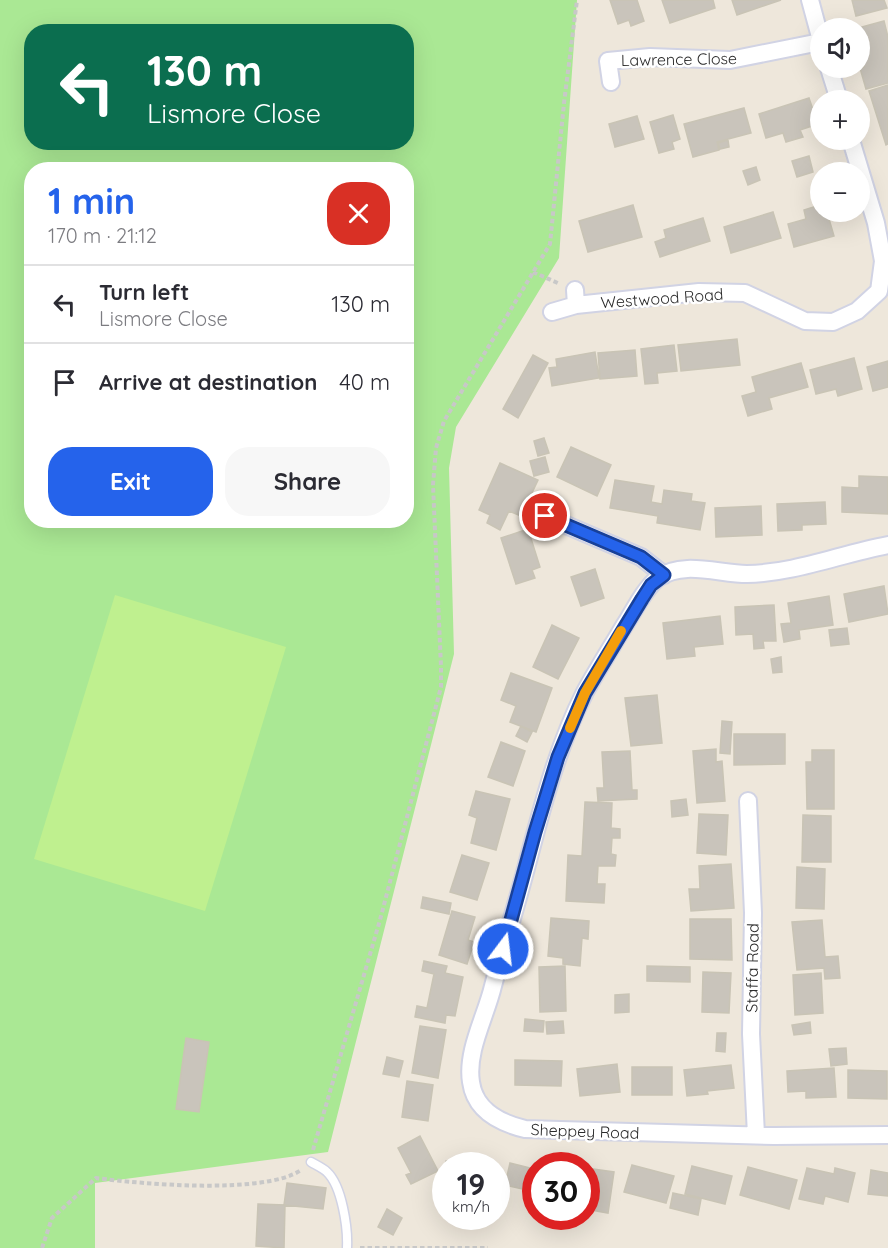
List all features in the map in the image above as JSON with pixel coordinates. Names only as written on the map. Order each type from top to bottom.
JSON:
[{"type":"street","points":[[810,0],[815,18]]},
{"type":"street","name":"Lawrence Close","points":[[611,82],[608,61],[650,57],[730,60],[810,41]]},
{"type":"street","name":"Westwood Road","points":[[552,312],[576,298],[699,292],[745,293],[805,321],[833,322],[857,311],[879,291],[883,261],[876,223],[854,150]]},
{"type":"street","points":[[545,516],[641,557],[664,575],[692,569],[725,573],[769,573],[803,568],[888,545]]},
{"type":"street","name":"Sheppey Road","points":[[664,575],[651,585],[607,654],[585,693],[558,757],[535,832],[492,993],[474,1048],[470,1073],[471,1085],[479,1102],[495,1119],[525,1129],[756,1135],[888,1135]]},
{"type":"street","name":"Staffa Road","points":[[748,801],[753,912],[751,1034],[756,1135]]},
{"type":"lane","points":[[311,1162],[328,1172],[341,1198],[348,1234],[347,1248]]},
{"type":"path","points":[[42,1248],[52,1218],[96,1178],[162,1184],[256,1184],[291,1176],[311,1162],[380,920],[441,687],[433,485],[436,448],[444,421],[550,244],[577,0]]},
{"type":"path","points":[[533,272],[576,298]]},
{"type":"path","points":[[347,1248],[488,1248]]},
{"type":"green space","points":[[0,0],[577,0],[559,258],[456,427],[449,468],[454,654],[328,1152],[95,1183],[95,1248],[0,1248]]},
{"type":"green space","points":[[115,595],[286,647],[205,911],[34,859]]},
{"type":"building","points":[[610,0],[637,0],[644,21],[631,26],[629,20],[618,24]]},
{"type":"building","points":[[662,0],[713,0],[715,8],[670,23]]},
{"type":"building","points":[[732,0],[781,0],[737,15]]},
{"type":"building","points":[[852,0],[884,0],[887,8],[856,16]]},
{"type":"building","points":[[884,21],[888,37],[888,83],[866,89],[863,78],[870,78],[870,25]]},
{"type":"building","points":[[888,85],[888,144],[886,145],[870,94],[870,91]]},
{"type":"building","points":[[809,98],[810,101],[810,127],[800,130],[803,137],[786,142],[783,133],[766,138],[759,114]]},
{"type":"building","points":[[744,108],[751,133],[717,142],[719,150],[693,157],[684,124]]},
{"type":"building","points":[[673,115],[680,139],[672,142],[674,149],[659,153],[650,122]]},
{"type":"building","points":[[637,116],[644,139],[615,147],[609,124]]},
{"type":"building","points":[[728,140],[729,147],[720,149],[718,143]]},
{"type":"building","points":[[809,156],[810,173],[797,177],[792,161]]},
{"type":"building","points":[[756,167],[760,180],[748,185],[743,171]]},
{"type":"building","points":[[633,205],[642,237],[588,252],[579,221]]},
{"type":"building","points":[[810,208],[810,222],[830,222],[834,236],[794,247],[788,224],[806,219],[804,210]]},
{"type":"building","points":[[773,212],[781,238],[731,253],[724,227]]},
{"type":"building","points":[[703,218],[710,241],[660,257],[655,242],[666,238],[664,230]]},
{"type":"building","points":[[737,339],[740,365],[681,371],[678,345]]},
{"type":"building","points":[[674,345],[677,371],[657,373],[658,383],[645,384],[641,349]]},
{"type":"building","points":[[635,350],[637,376],[600,379],[598,353]]},
{"type":"building","points":[[595,352],[599,378],[552,386],[549,368],[557,367],[556,359]]},
{"type":"building","points":[[533,355],[548,363],[518,418],[503,409]]},
{"type":"building","points":[[854,358],[862,389],[838,396],[836,389],[816,394],[810,370]]},
{"type":"building","points":[[888,361],[888,387],[873,391],[867,367]]},
{"type":"building","points":[[801,363],[808,387],[769,398],[772,409],[748,416],[742,396],[756,392],[752,377]]},
{"type":"building","points":[[544,438],[549,453],[538,456],[534,441]]},
{"type":"building","points":[[571,447],[611,465],[597,496],[557,477]]},
{"type":"building","points":[[545,457],[549,472],[534,476],[530,461]]},
{"type":"building","points":[[500,463],[538,480],[521,516],[509,511],[500,530],[487,523],[490,515],[479,510]]},
{"type":"building","points":[[859,476],[888,477],[888,514],[842,512],[842,487],[859,488]]},
{"type":"building","points":[[615,480],[654,486],[651,502],[662,504],[664,490],[692,494],[691,501],[705,503],[700,530],[657,523],[658,516],[610,508]]},
{"type":"building","points":[[825,502],[826,524],[802,525],[802,530],[778,531],[777,504]]},
{"type":"building","points":[[761,506],[762,535],[716,537],[715,508]]},
{"type":"building","points":[[528,529],[540,567],[532,570],[535,578],[516,584],[501,538]]},
{"type":"building","points":[[595,569],[604,598],[581,606],[571,577]]},
{"type":"building","points":[[884,586],[888,614],[849,622],[844,594]]},
{"type":"building","points":[[829,596],[833,625],[799,630],[800,639],[784,642],[781,624],[791,623],[788,603]]},
{"type":"building","points":[[774,605],[776,641],[763,641],[764,648],[754,649],[753,634],[736,635],[735,607]]},
{"type":"building","points":[[720,616],[723,644],[694,647],[695,656],[667,659],[663,623]]},
{"type":"building","points":[[552,625],[579,638],[558,679],[533,667]]},
{"type":"building","points":[[847,628],[849,644],[831,646],[829,630]]},
{"type":"building","points":[[781,657],[782,672],[773,673],[771,659]]},
{"type":"building","points":[[511,673],[552,688],[536,732],[510,722],[516,706],[501,700]]},
{"type":"building","points":[[657,695],[662,743],[631,746],[625,698]]},
{"type":"building","points":[[722,721],[732,722],[730,754],[720,753]]},
{"type":"building","points":[[521,726],[532,732],[527,742],[516,736]]},
{"type":"building","points":[[734,734],[785,734],[785,764],[734,765]]},
{"type":"building","points":[[501,742],[525,751],[513,786],[488,777]]},
{"type":"building","points":[[716,749],[716,762],[722,761],[725,801],[697,803],[693,751]]},
{"type":"building","points":[[812,750],[834,750],[834,809],[807,809],[806,762],[812,762]]},
{"type":"building","points":[[630,751],[632,790],[637,790],[637,799],[598,801],[597,788],[604,788],[602,752]]},
{"type":"building","points":[[476,791],[510,799],[496,850],[471,843],[477,818],[469,815]]},
{"type":"building","points":[[686,799],[688,815],[672,817],[671,801]]},
{"type":"building","points":[[585,802],[612,803],[611,828],[620,829],[620,838],[612,838],[611,854],[616,855],[615,866],[598,866],[597,884],[605,884],[604,903],[566,901],[568,855],[582,856]]},
{"type":"building","points":[[699,814],[728,815],[726,855],[697,853]]},
{"type":"building","points":[[803,815],[831,816],[831,862],[802,862]]},
{"type":"building","points":[[462,855],[489,863],[477,900],[450,892]]},
{"type":"building","points":[[731,864],[734,908],[691,911],[689,889],[700,889],[699,866]]},
{"type":"building","points":[[797,867],[825,869],[824,909],[796,908]]},
{"type":"building","points":[[423,897],[451,903],[449,914],[421,908]]},
{"type":"building","points":[[452,911],[475,917],[468,940],[474,942],[467,964],[439,955]]},
{"type":"building","points":[[551,918],[589,921],[588,939],[582,938],[580,966],[563,964],[563,958],[548,956]]},
{"type":"building","points":[[690,919],[731,919],[732,960],[690,959]]},
{"type":"building","points":[[822,920],[825,957],[838,956],[840,978],[825,979],[824,968],[797,970],[792,922]]},
{"type":"building","points":[[424,961],[447,966],[445,973],[463,977],[455,1016],[446,1015],[445,1023],[415,1017],[417,1006],[427,1008],[434,974],[422,971]]},
{"type":"building","points":[[565,966],[566,1011],[540,1012],[539,967]]},
{"type":"building","points":[[647,966],[690,967],[690,982],[647,981]]},
{"type":"building","points":[[703,972],[731,973],[729,1013],[702,1012]]},
{"type":"building","points":[[821,973],[823,1013],[795,1015],[793,975]]},
{"type":"building","points":[[629,994],[629,1012],[615,1013],[615,995]]},
{"type":"building","points":[[525,1019],[544,1021],[543,1032],[524,1031]]},
{"type":"building","points":[[563,1021],[564,1033],[547,1034],[546,1022]]},
{"type":"building","points":[[810,1022],[811,1033],[794,1035],[792,1025]]},
{"type":"building","points":[[420,1026],[446,1030],[438,1078],[412,1073]]},
{"type":"building","points":[[717,1033],[726,1033],[725,1052],[716,1051]]},
{"type":"building","points":[[186,1038],[209,1042],[199,1112],[176,1109]]},
{"type":"building","points":[[846,1048],[847,1064],[831,1066],[829,1049]]},
{"type":"building","points":[[387,1057],[403,1061],[399,1077],[383,1074]]},
{"type":"building","points":[[515,1060],[562,1061],[561,1086],[515,1085]]},
{"type":"building","points":[[617,1064],[620,1092],[580,1096],[577,1069]]},
{"type":"building","points":[[731,1065],[734,1088],[687,1096],[684,1070]]},
{"type":"building","points":[[632,1067],[672,1067],[672,1095],[632,1095]]},
{"type":"building","points":[[834,1068],[836,1097],[806,1098],[806,1091],[788,1092],[787,1071]]},
{"type":"building","points":[[848,1070],[887,1071],[887,1099],[848,1098]]},
{"type":"building","points":[[407,1081],[433,1085],[428,1121],[402,1117]]},
{"type":"building","points":[[420,1136],[432,1159],[432,1174],[411,1184],[406,1175],[411,1173],[398,1148]]},
{"type":"building","points":[[510,1163],[522,1166],[522,1189],[510,1186]]},
{"type":"building","points":[[632,1165],[674,1176],[666,1203],[624,1192]]},
{"type":"building","points":[[692,1166],[732,1176],[725,1204],[685,1194]]},
{"type":"building","points":[[748,1167],[797,1180],[789,1209],[740,1195]]},
{"type":"building","points":[[807,1168],[834,1174],[835,1168],[855,1173],[848,1202],[825,1196],[823,1204],[799,1199]]},
{"type":"building","points":[[600,1170],[614,1172],[608,1213],[600,1212]]},
{"type":"building","points":[[871,1170],[888,1173],[888,1196],[868,1194]]},
{"type":"building","points":[[287,1183],[326,1188],[323,1209],[284,1205]]},
{"type":"building","points":[[673,1193],[701,1199],[698,1215],[670,1208]]},
{"type":"building","points":[[258,1204],[285,1205],[284,1248],[256,1246]]},
{"type":"building","points":[[387,1209],[402,1218],[393,1235],[378,1227]]},
{"type":"slow traffic","points":[[570,728],[585,693],[621,631]]},
{"type":"route","points":[[503,949],[549,784],[585,693],[651,585],[664,575],[641,557],[545,516]]}]
